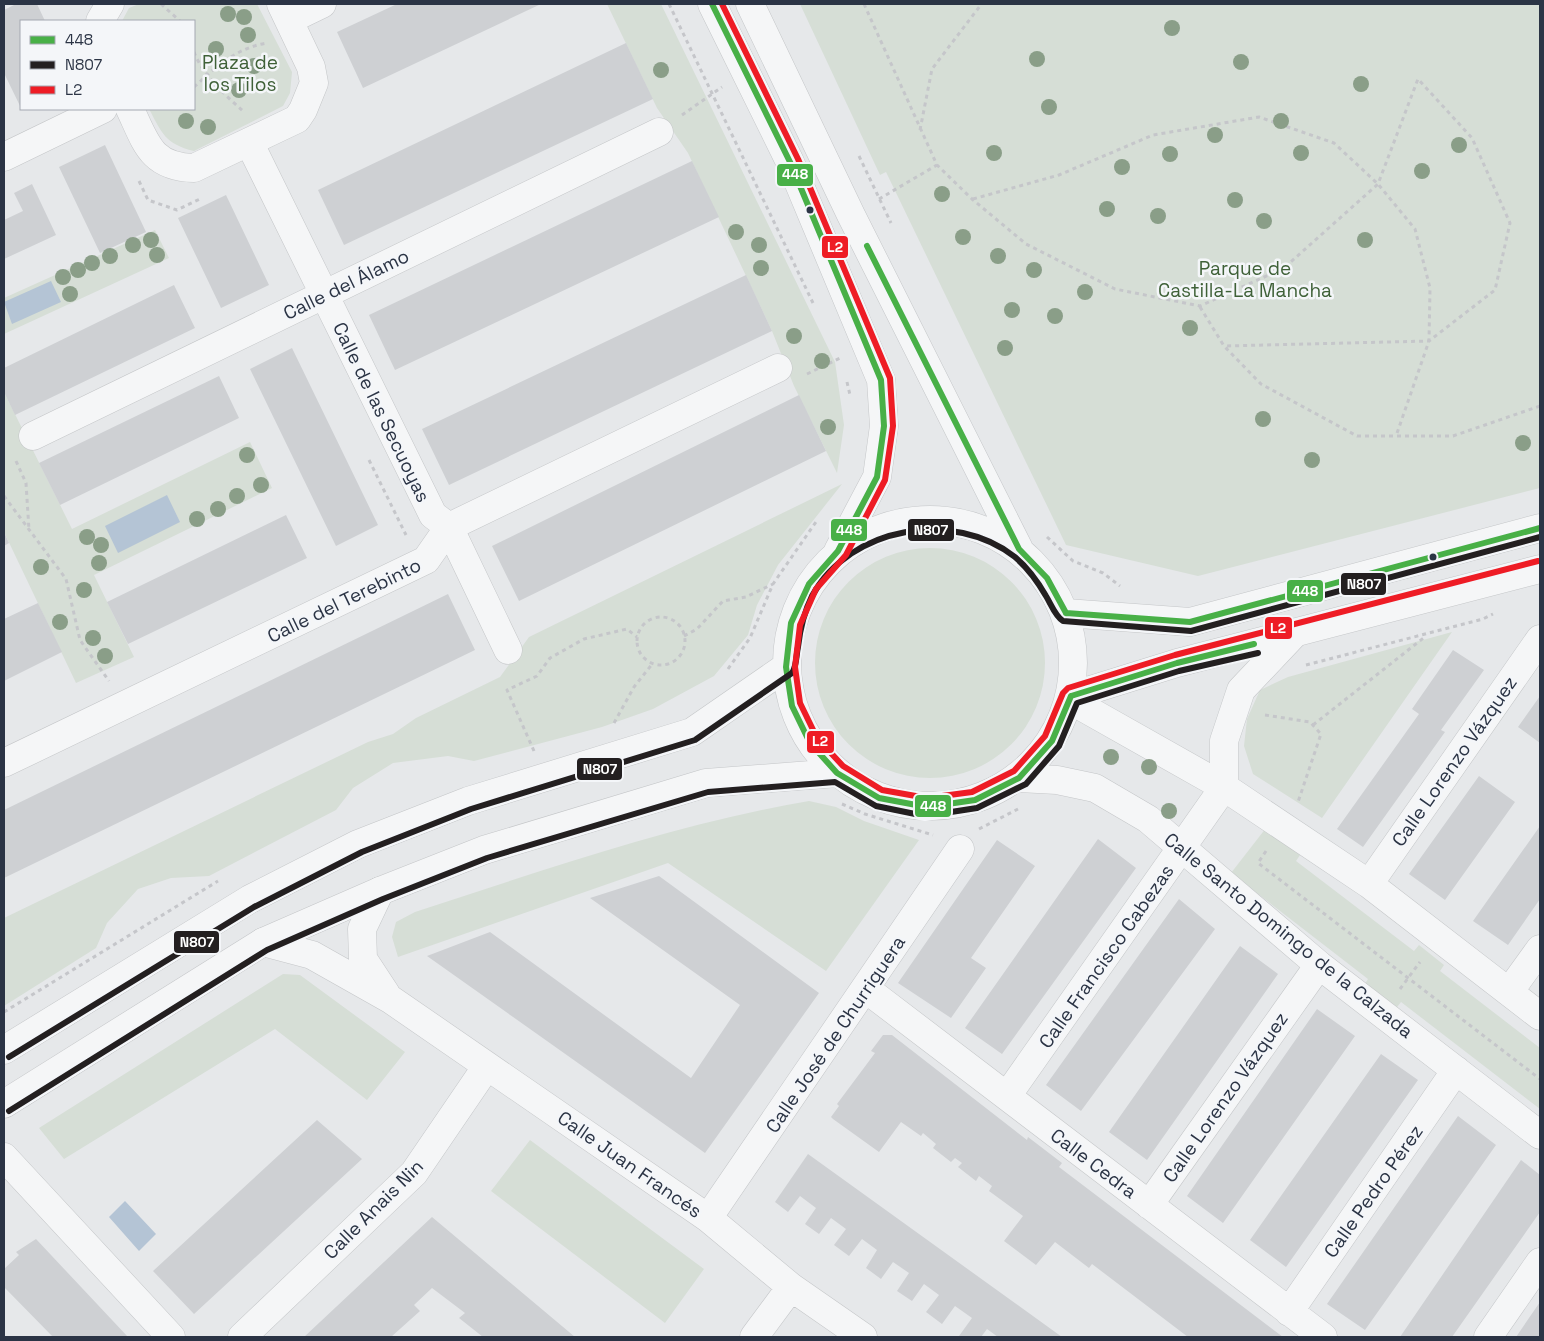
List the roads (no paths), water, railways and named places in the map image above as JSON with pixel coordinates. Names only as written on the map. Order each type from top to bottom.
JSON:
[{"type":"street","points":[[101,20],[110,4]]},
{"type":"street","points":[[130,110],[151,151],[164,162],[179,168],[194,168],[297,119],[309,98],[314,83],[311,66],[289,21],[322,4]]},
{"type":"street","points":[[712,4],[790,162],[881,380],[884,426],[878,477],[838,552],[809,584],[791,623],[786,666],[792,706],[810,743],[837,773],[879,798],[927,807],[975,800],[1019,778],[1052,741],[1070,698],[1075,654],[1066,613],[1047,578],[1019,549],[851,215],[750,4]]},
{"type":"street","points":[[4,157],[101,110]]},
{"type":"street","name":"Calle del Álamo","points":[[33,436],[660,132]]},
{"type":"street","name":"Calle de las Secuoyas","points":[[249,142],[433,515],[449,527],[508,650]]},
{"type":"street","name":"Calle del Terebinto","points":[[4,763],[128,706],[426,560],[449,527],[778,368]]},
{"type":"street","points":[[838,552],[880,528],[928,519],[976,526],[1019,549]]},
{"type":"street","points":[[1066,613],[1190,622],[1540,528]]},
{"type":"street","points":[[1070,698],[1177,663],[1540,569]]},
{"type":"street","points":[[1224,787],[1224,741],[1242,690],[1294,634]]},
{"type":"street","name":"Calle Lorenzo Vázquez","points":[[1369,884],[1540,639]]},
{"type":"street","points":[[4,1050],[250,899],[358,844],[468,801],[692,732],[786,666]]},
{"type":"street","points":[[1070,698],[1224,787],[1369,884],[1540,1016]]},
{"type":"street","points":[[4,1104],[263,942],[380,891],[484,850],[706,783],[837,773]]},
{"type":"street","name":"Calle Santo Domingo de la Calzada","points":[[1019,778],[1057,780],[1095,788],[1148,819],[1319,965],[1540,1135]]},
{"type":"street","name":"Calle Francisco Cabezas","points":[[1007,1096],[1224,787]]},
{"type":"street","name":"Calle José de Churriguera","points":[[708,1218],[866,990],[960,849]]},
{"type":"street","name":"Calle Juan Francés","points":[[380,891],[362,929],[363,960],[390,999]]},
{"type":"street","name":"Calle Juan Francés","points":[[263,942],[312,955],[390,999],[708,1218],[791,1287],[863,1337]]},
{"type":"street","points":[[1509,992],[1540,949]]},
{"type":"street","name":"Calle Lorenzo Vázquez","points":[[1149,1205],[1319,965]]},
{"type":"street","name":"Calle Cedra","points":[[866,990],[1323,1337]]},
{"type":"street","name":"Calle Anais Nin","points":[[242,1337],[414,1173],[487,1066]]},
{"type":"street","name":"Calle Pedro Pérez","points":[[1289,1312],[1456,1070]]},
{"type":"street","points":[[4,1157],[171,1337]]},
{"type":"street","points":[[1488,1337],[1540,1262]]},
{"type":"street","points":[[754,1337],[791,1287]]},
{"type":"water","points":[[51,281],[61,302],[12,324],[4,302]]},
{"type":"water","points":[[167,495],[180,522],[118,553],[105,526]]},
{"type":"water","points":[[125,1201],[156,1234],[139,1251],[109,1217]]},
{"type":"park label","name":"Plaza de los Tilos","points":[[240,73]]},
{"type":"park label","name":"Parque de Castilla-La Mancha","points":[[1245,279]]}]
